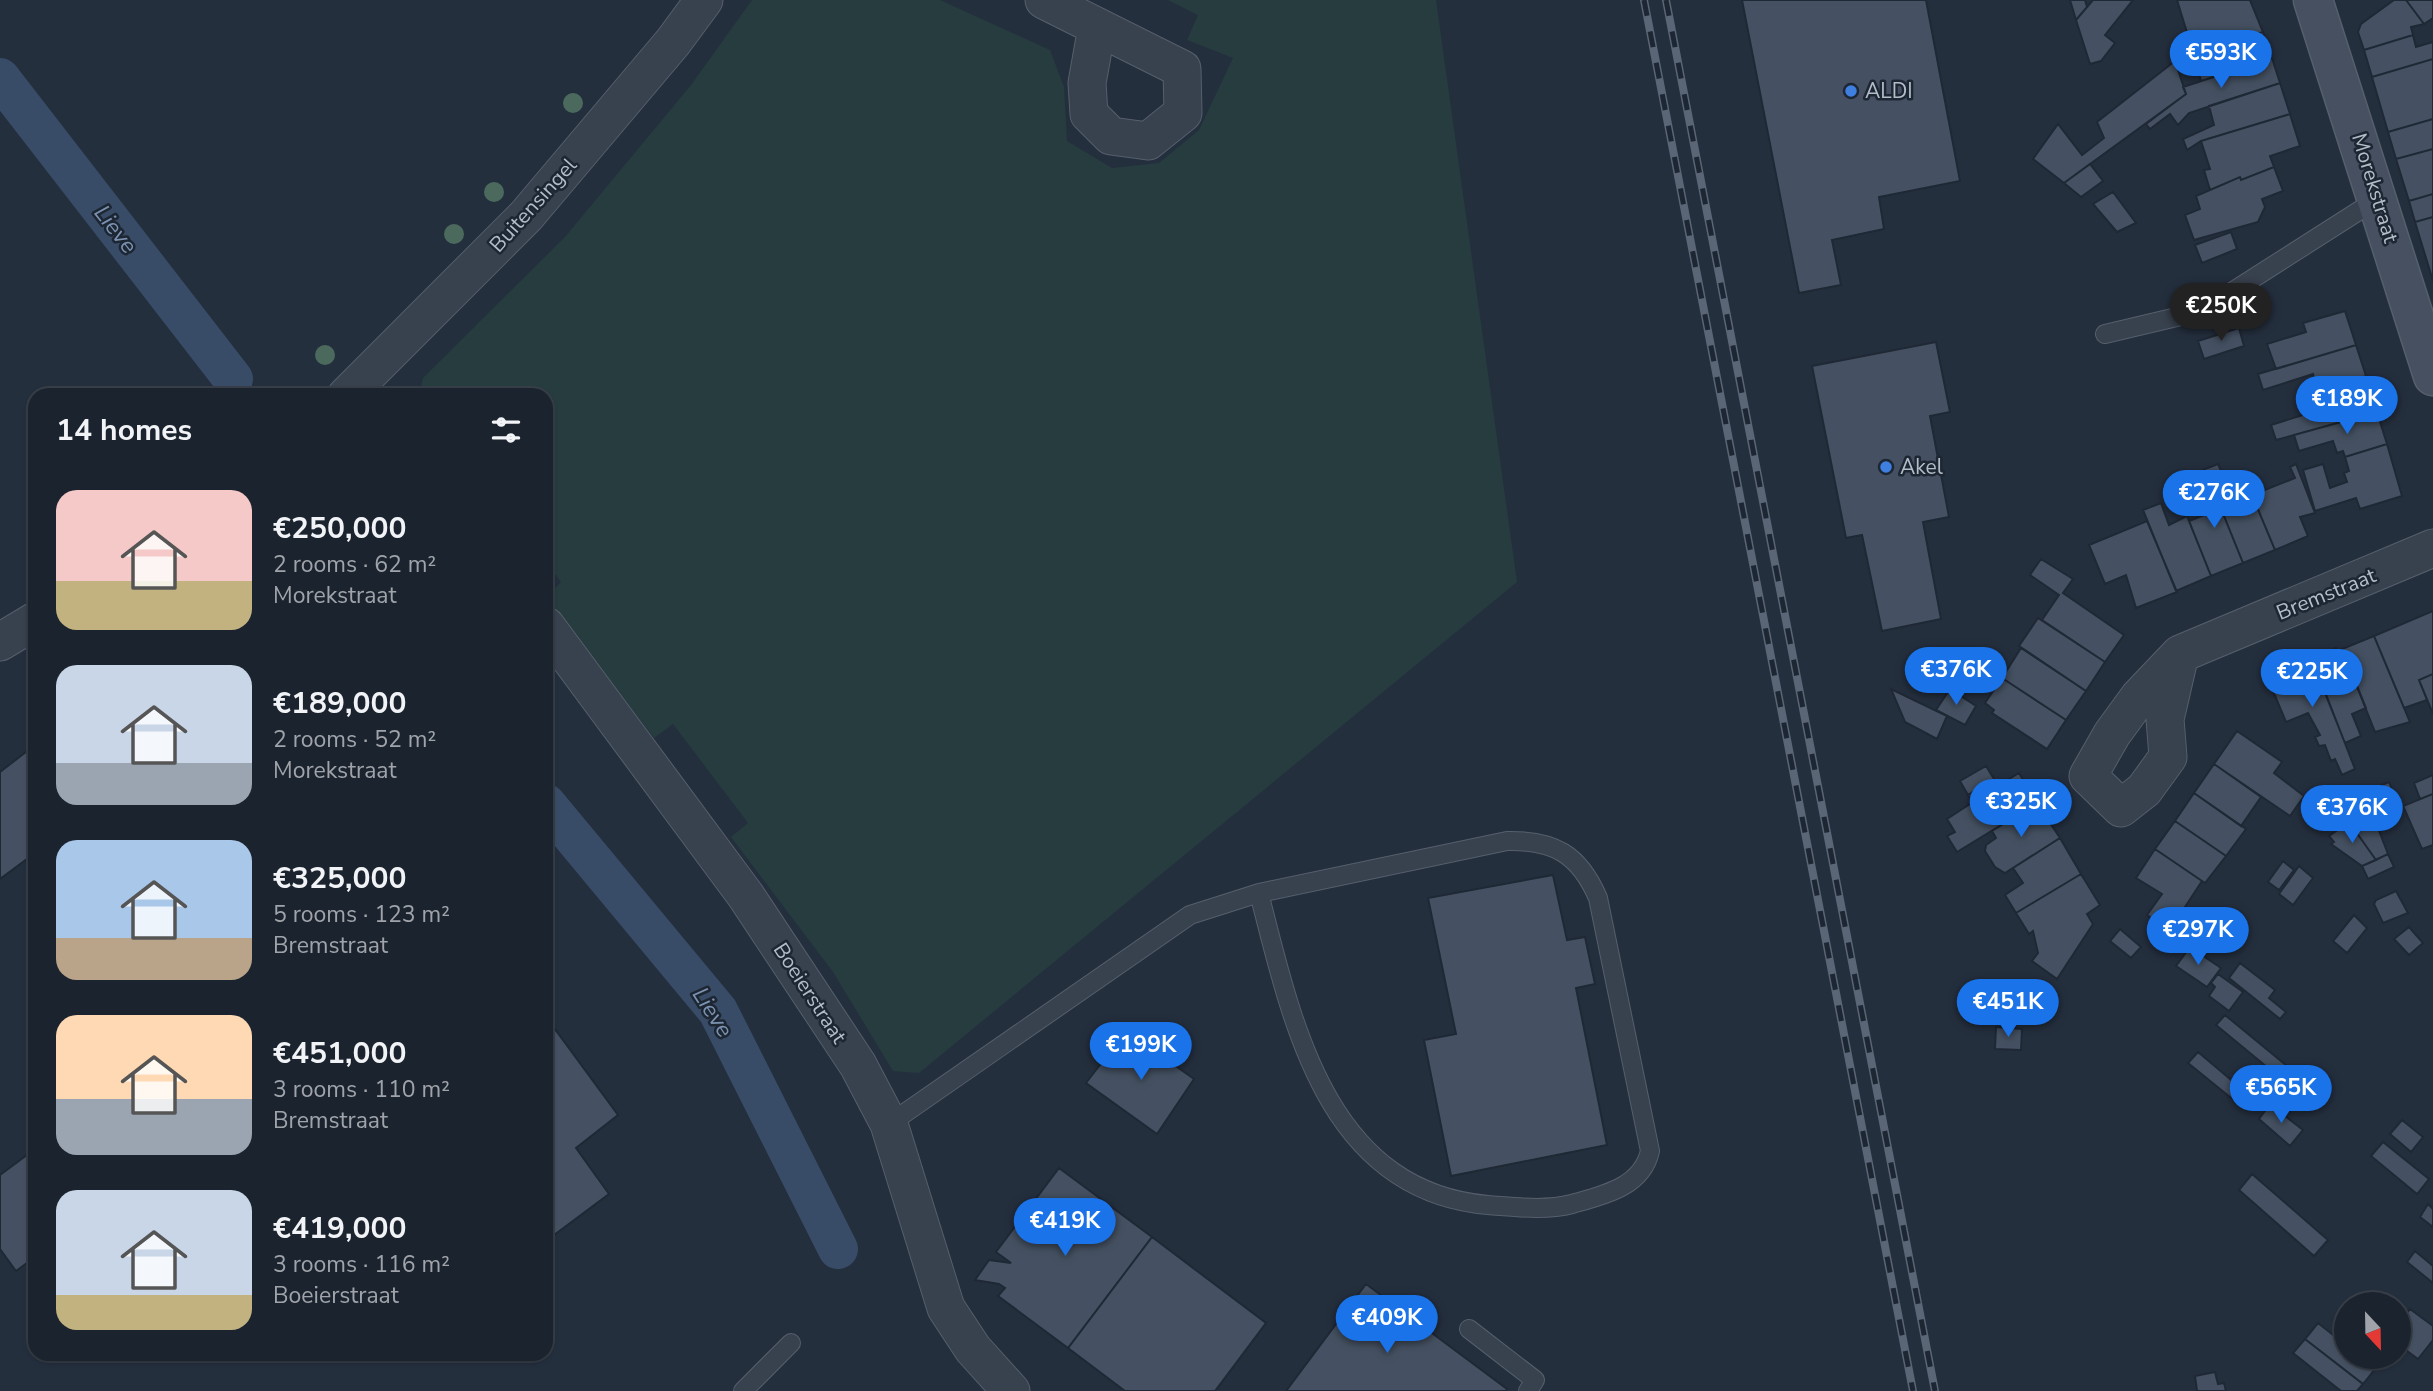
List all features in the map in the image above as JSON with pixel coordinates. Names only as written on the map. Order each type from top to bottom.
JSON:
[{"type":"street","name":"Buitensingel","points":[[364,388],[526,216],[673,42],[704,0]]},
{"type":"street","points":[[1044,0],[1097,27]]},
{"type":"street","name":"Morekstraat","points":[[2320,3],[2433,376]]},
{"type":"street","name":"Bremstraat","points":[[2180,654],[2433,548]]},
{"type":"street","points":[[0,642],[28,625]]},
{"type":"street","name":"Boeierstraat","points":[[553,635],[746,896],[858,1065],[889,1124],[946,1308],[973,1349],[1011,1391]]},
{"type":"lane","points":[[2105,334],[2202,311],[2379,198]]},
{"type":"lane","points":[[889,1124],[1190,915],[1258,893],[1507,841],[1537,841],[1570,855],[1589,878],[1598,898],[1650,1152],[1646,1168],[1624,1186],[1555,1208],[1465,1203],[1409,1185],[1357,1141],[1310,1068],[1290,1013],[1258,893]]},
{"type":"lane","points":[[1469,1329],[1535,1380],[1528,1391]]},
{"type":"lane","points":[[743,1391],[791,1343]]},
{"type":"green space","points":[[752,0],[940,0],[1050,50],[1064,87],[1067,141],[1112,168],[1159,163],[1199,130],[1233,58],[1187,40],[1198,15],[1168,0],[1436,0],[1517,582],[919,1073],[893,1071],[833,972],[731,837],[748,823],[673,724],[654,738],[553,606],[553,590],[561,582],[553,571],[553,388],[421,388],[423,378],[565,237],[691,85]]},
{"type":"building","name":"ALDI","points":[[1742,0],[1926,0],[1960,181],[1879,197],[1884,229],[1832,240],[1841,285],[1799,293]]},
{"type":"building","points":[[2070,0],[2085,0],[2087,7],[2076,20]]},
{"type":"building","points":[[2093,0],[2133,0],[2105,35],[2115,43],[2101,61],[2090,64],[2076,20]]},
{"type":"building","points":[[2177,0],[2250,0],[2263,32],[2193,52]]},
{"type":"building","points":[[2394,0],[2406,0],[2424,24],[2411,27],[2413,35],[2364,50],[2358,32],[2361,24]]},
{"type":"building","points":[[2406,0],[2433,0],[2433,18],[2424,24]]},
{"type":"building","points":[[2263,32],[2272,58],[2201,81],[2193,52]]},
{"type":"building","points":[[2413,35],[2416,47],[2433,42],[2433,59],[2372,77],[2364,50]]},
{"type":"building","points":[[2272,58],[2280,83],[2189,113],[2178,125],[2170,114],[2150,129],[2146,124],[2186,94],[2183,87]]},
{"type":"building","points":[[2433,59],[2433,119],[2388,132],[2372,77]]},
{"type":"building","points":[[2175,61],[2186,94],[2064,183],[2033,159],[2058,124],[2082,155],[2104,138],[2097,122]]},
{"type":"building","points":[[2280,83],[2290,114],[2201,141],[2187,150],[2183,139],[2214,125],[2209,106]]},
{"type":"building","points":[[2290,114],[2300,146],[2270,156],[2274,167],[2210,190],[2204,170],[2210,169],[2201,141]]},
{"type":"building","points":[[2433,119],[2433,149],[2396,159],[2388,132]]},
{"type":"building","points":[[2433,149],[2433,194],[2409,201],[2396,159]]},
{"type":"building","points":[[2090,164],[2103,181],[2081,197],[2064,183]]},
{"type":"building","points":[[2274,167],[2283,191],[2262,199],[2265,207],[2258,222],[2194,240],[2185,215],[2200,209],[2196,196],[2240,177],[2241,180]]},
{"type":"building","points":[[2113,192],[2136,223],[2117,232],[2093,204]]},
{"type":"building","points":[[2433,194],[2433,217],[2415,222],[2409,201]]},
{"type":"building","points":[[2433,217],[2433,281],[2415,222]]},
{"type":"building","points":[[2231,232],[2237,249],[2202,263],[2195,245]]},
{"type":"building","points":[[2345,311],[2356,345],[2276,369],[2267,344],[2306,332],[2303,323]]},
{"type":"building","points":[[2239,328],[2244,346],[2204,359],[2198,341]]},
{"type":"building","name":"Akel","points":[[1936,342],[1950,412],[1930,416],[1949,517],[1923,522],[1941,619],[1882,631],[1862,535],[1846,538],[1812,366]]},
{"type":"building","points":[[2356,345],[2366,376],[2317,390],[2313,374],[2263,390],[2258,374]]},
{"type":"building","points":[[2366,376],[2377,412],[2276,440],[2271,425],[2322,409],[2319,399],[2326,397],[2323,388]]},
{"type":"building","points":[[2377,412],[2387,444],[2345,457],[2343,451],[2337,453],[2333,441],[2299,451],[2294,435]]},
{"type":"building","points":[[2387,444],[2402,496],[2360,509],[2356,498],[2315,511],[2303,470],[2323,464],[2330,488],[2347,482],[2344,473],[2349,471],[2345,457]]},
{"type":"building","points":[[2218,464],[2235,502],[2252,495],[2275,550],[2243,563],[2205,469]]},
{"type":"building","points":[[2296,464],[2315,513],[2300,517],[2308,536],[2275,550],[2252,495],[2295,478],[2290,467]]},
{"type":"building","points":[[2205,469],[2243,563],[2211,576],[2189,521],[2207,514],[2191,475]]},
{"type":"building","points":[[2161,503],[2169,525],[2187,516],[2211,576],[2176,591],[2143,510]]},
{"type":"building","points":[[2147,521],[2177,592],[2136,608],[2126,575],[2105,584],[2089,545]]},
{"type":"building","points":[[2041,559],[2073,579],[2063,593],[2124,635],[2105,662],[2042,620],[2059,595],[2030,575]]},
{"type":"building","points":[[2433,611],[2433,674],[2419,680],[2427,700],[2404,708],[2374,636]]},
{"type":"building","points":[[2038,618],[2105,662],[2086,691],[2019,646]]},
{"type":"building","points":[[2374,636],[2410,722],[2375,732],[2342,649]]},
{"type":"building","points":[[2021,648],[2086,691],[2066,720],[2002,678]]},
{"type":"building","points":[[2336,648],[2338,651],[2342,649],[2366,708],[2352,714],[2361,736],[2345,743],[2311,658]]},
{"type":"building","points":[[2313,661],[2355,769],[2342,775],[2335,759],[2331,761],[2325,745],[2319,746],[2315,737],[2320,735],[2308,713],[2286,722],[2268,679]]},
{"type":"building","points":[[2433,674],[2433,714],[2419,680]]},
{"type":"building","points":[[2002,678],[2066,720],[2047,749],[1992,713],[1994,710],[1985,703]]},
{"type":"building","points":[[1891,689],[1947,716],[1937,739],[1905,722]]},
{"type":"building","points":[[1950,689],[1976,706],[1965,725],[1936,710]]},
{"type":"building","points":[[2237,731],[2282,762],[2274,773],[2304,796],[2290,816],[2214,764]]},
{"type":"building","points":[[28,750],[28,858],[0,879],[0,772]]},
{"type":"building","points":[[2214,764],[2261,797],[2241,826],[2194,793]]},
{"type":"building","points":[[1986,766],[1994,779],[1968,795],[1960,781]]},
{"type":"building","points":[[2019,773],[2037,803],[1957,852],[1947,836],[1955,832],[1947,819],[1973,802],[1968,795],[1994,779],[1999,785]]},
{"type":"building","points":[[2433,775],[2433,794],[2420,799],[2414,783]]},
{"type":"building","points":[[2389,782],[2397,800],[2378,808],[2367,791]]},
{"type":"building","points":[[2194,793],[2246,829],[2226,856],[2175,821]]},
{"type":"building","points":[[2433,794],[2433,845],[2422,849],[2403,806]]},
{"type":"building","points":[[2366,797],[2388,854],[2376,860],[2344,815],[2359,809],[2356,800]]},
{"type":"building","points":[[2037,803],[2060,838],[2005,873],[1995,867],[1985,851],[1986,845],[1996,838],[1992,831]]},
{"type":"building","points":[[2175,821],[2226,856],[2205,883],[2155,849]]},
{"type":"building","points":[[2349,822],[2376,860],[2362,866],[2331,844],[2334,842],[2329,836]]},
{"type":"building","points":[[2060,838],[2081,874],[2016,913],[2005,895],[2023,883],[2013,868]]},
{"type":"building","points":[[2155,849],[2202,881],[2183,910],[2188,918],[2176,935],[2147,915],[2162,894],[2136,878]]},
{"type":"building","points":[[2388,854],[2394,867],[2368,879],[2362,866]]},
{"type":"building","points":[[2283,861],[2294,870],[2279,890],[2268,882]]},
{"type":"building","points":[[2299,866],[2313,878],[2293,905],[2279,894]]},
{"type":"building","points":[[2081,874],[2100,905],[2087,914],[2093,924],[2057,979],[2032,961],[2038,953],[2033,931],[2029,934],[2016,913]]},
{"type":"building","points":[[1553,875],[1567,940],[1585,937],[1595,984],[1576,988],[1607,1145],[1451,1176],[1424,1040],[1456,1034],[1428,898]]},
{"type":"building","points":[[2396,891],[2408,913],[2383,923],[2374,904],[2376,900]]},
{"type":"building","points":[[2354,915],[2367,928],[2347,953],[2333,941]]},
{"type":"building","points":[[2409,927],[2423,943],[2409,955],[2394,939]]},
{"type":"building","points":[[2120,929],[2141,947],[2131,958],[2110,941]]},
{"type":"building","points":[[2190,947],[2221,968],[2207,987],[2176,966]]},
{"type":"building","points":[[2240,963],[2275,990],[2269,998],[2286,1012],[2280,1019],[2229,978]]},
{"type":"building","points":[[2218,974],[2243,992],[2229,1011],[2209,996],[2215,987],[2211,983]]},
{"type":"building","points":[[2225,1015],[2287,1066],[2279,1077],[2216,1025]]},
{"type":"building","points":[[553,1027],[618,1115],[576,1148],[609,1194],[553,1236]]},
{"type":"building","points":[[1996,1027],[2022,1029],[2021,1050],[1995,1049]]},
{"type":"building","points":[[1126,1031],[1194,1079],[1157,1134],[1086,1083]]},
{"type":"building","points":[[2198,1052],[2249,1095],[2241,1106],[2188,1063]]},
{"type":"building","points":[[2270,1104],[2303,1130],[2290,1146],[2259,1119]]},
{"type":"building","points":[[2402,1120],[2423,1137],[2411,1152],[2390,1134]]},
{"type":"building","points":[[2383,1142],[2429,1179],[2417,1194],[2371,1156]]},
{"type":"building","points":[[28,1154],[28,1262],[16,1271],[0,1249],[0,1175]]},
{"type":"building","points":[[1059,1168],[1152,1237],[1068,1348],[998,1296],[1005,1288],[999,1284],[975,1280],[989,1260],[1011,1263],[996,1252]]},
{"type":"building","points":[[2252,1174],[2328,1240],[2314,1256],[2239,1190]]},
{"type":"building","points":[[2428,1204],[2433,1209],[2433,1227],[2420,1217]]},
{"type":"building","points":[[1152,1237],[1266,1323],[1215,1391],[1125,1391],[1068,1348]]},
{"type":"building","points":[[2415,1251],[2433,1266],[2433,1283],[2407,1262]]},
{"type":"building","points":[[1366,1284],[1507,1389],[1506,1391],[1286,1391]]},
{"type":"building","points":[[2412,1310],[2433,1326],[2433,1340],[2418,1359],[2412,1355]]},
{"type":"building","points":[[2318,1323],[2334,1336],[2334,1362],[2305,1339]]},
{"type":"building","points":[[2305,1339],[2334,1362],[2334,1369],[2344,1369],[2363,1384],[2357,1391],[2341,1391],[2293,1353]]},
{"type":"building","points":[[2344,1369],[2375,1369],[2363,1384]]},
{"type":"building","points":[[2215,1372],[2218,1384],[2224,1383],[2226,1391],[2197,1391],[2195,1376]]},
{"type":"waterway","name":"Lieve","points":[[0,78],[233,379]]},
{"type":"waterway","name":"Lieve","points":[[553,812],[718,1011],[838,1249]]},
{"type":"railway","points":[[1644,0],[1913,1391]]},
{"type":"railway","points":[[1666,0],[1935,1391]]},
{"type":"place","name":"ALDI","points":[[1851,91]]},
{"type":"place","name":"Akel","points":[[1886,467]]}]
